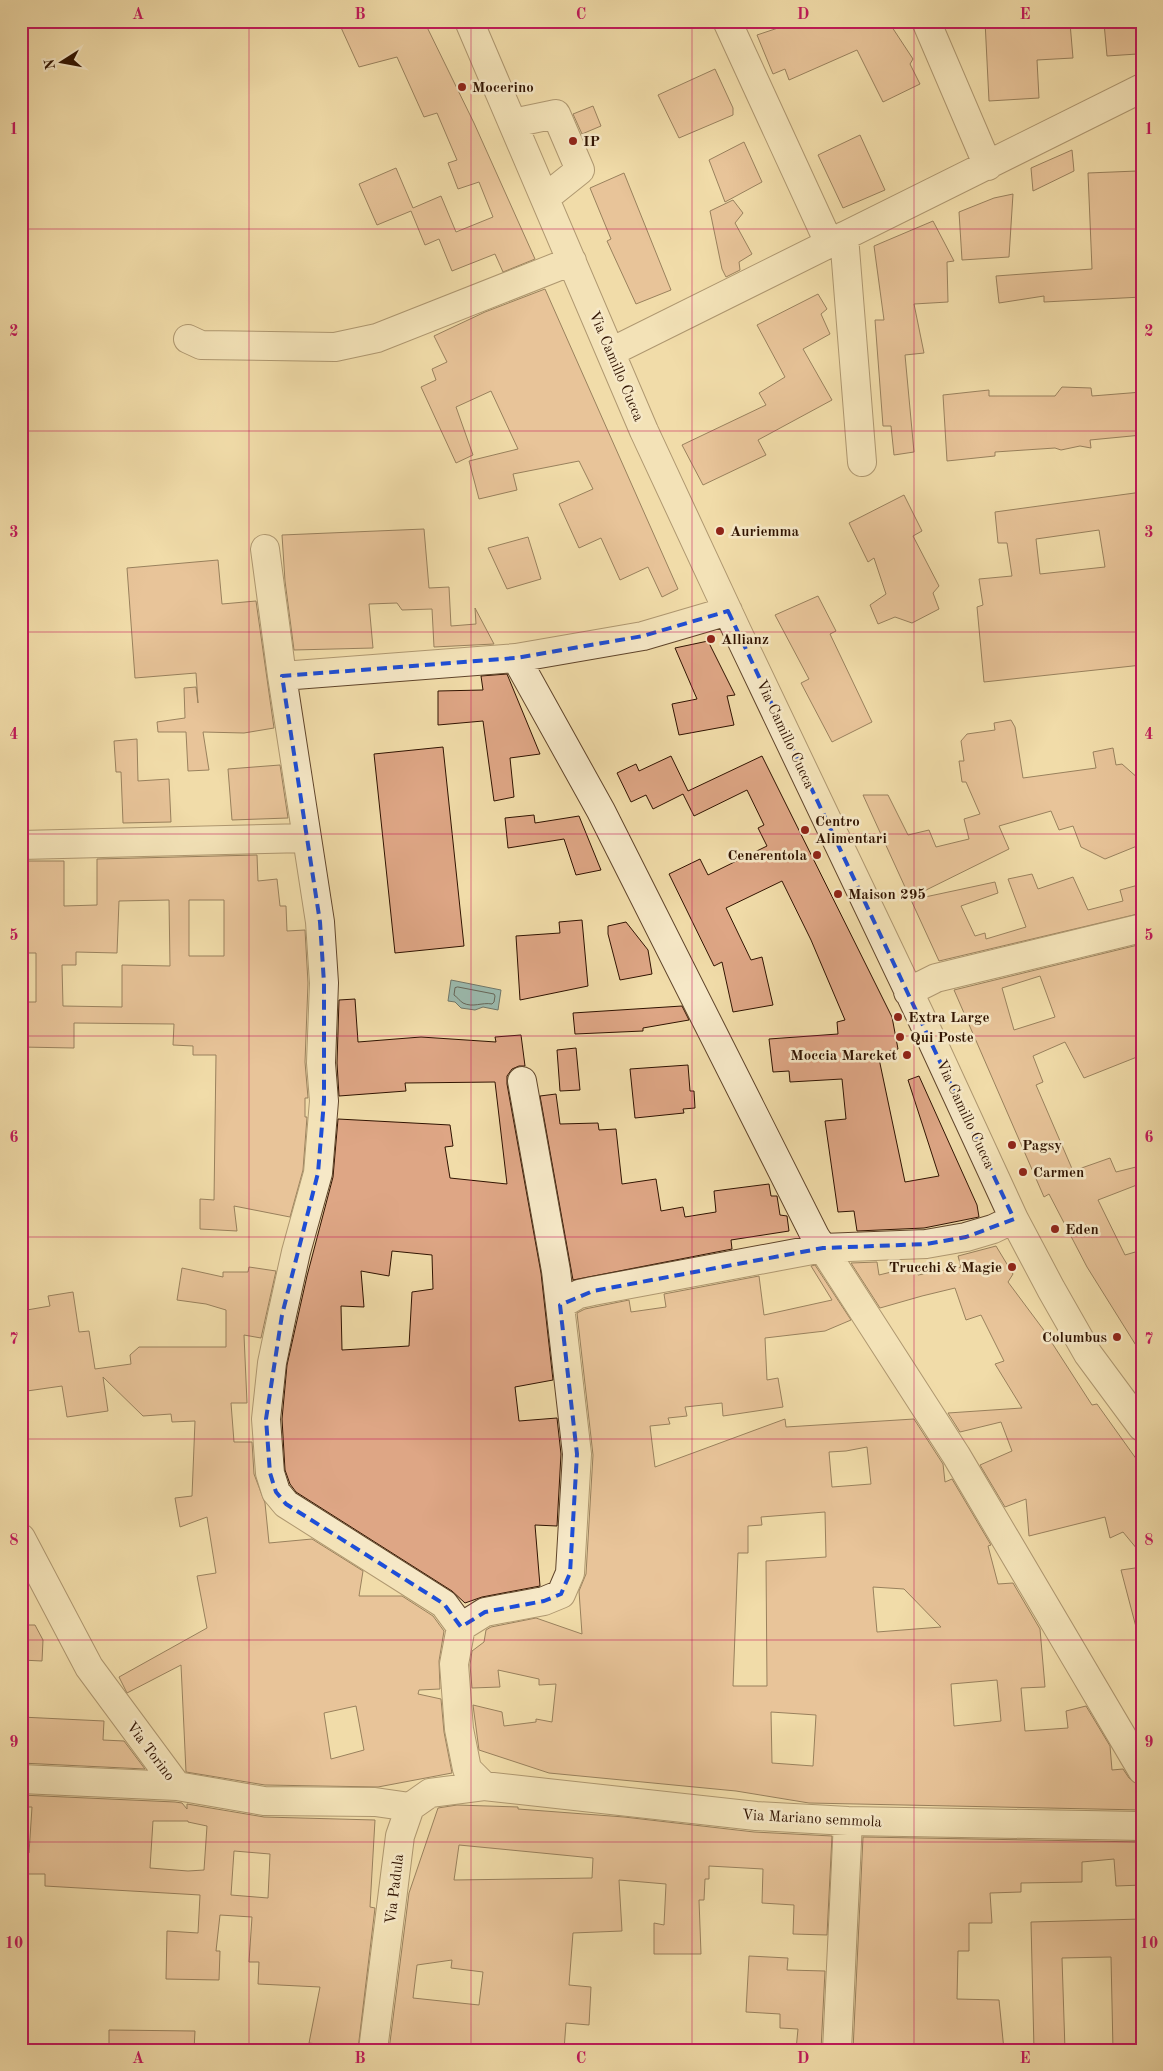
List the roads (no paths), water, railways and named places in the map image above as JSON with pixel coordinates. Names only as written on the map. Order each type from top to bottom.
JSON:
[{"type":"street","name":"Via Camillo Cucca","points":[[469,21],[644,430],[1014,1219],[1088,1354],[1142,1427]]},
{"type":"street","points":[[727,21],[836,240],[862,462]]},
{"type":"street","points":[[926,21],[988,166]]},
{"type":"street","points":[[611,352],[1142,88]]},
{"type":"street","points":[[513,123],[556,114],[580,170],[545,198]]},
{"type":"street","points":[[188,338],[201,345],[335,347],[377,338],[572,261]]},
{"type":"street","points":[[265,549],[282,676],[320,922],[324,983],[321,1063],[324,1101],[318,1173],[296,1252],[272,1363],[266,1419],[270,1473],[276,1492],[286,1504],[444,1604],[461,1627],[454,1664],[459,1730],[467,1769],[484,1786]]},
{"type":"street","points":[[282,676],[516,658],[643,636],[728,611]]},
{"type":"street","points":[[516,658],[601,812],[815,1236],[956,1455],[1142,1770]]},
{"type":"street","points":[[21,845],[307,838]]},
{"type":"street","points":[[908,992],[936,978],[1142,928]]},
{"type":"street","points":[[461,1627],[485,1612],[544,1601],[561,1594],[570,1573],[577,1454],[560,1305],[540,1176],[522,1082]]},
{"type":"street","points":[[560,1305],[579,1294],[823,1248],[926,1244],[966,1237],[993,1229],[1014,1219]]},
{"type":"street","name":"Via Torino","points":[[21,1538],[89,1667],[176,1786],[264,1801],[375,1802],[410,1807]]},
{"type":"street","points":[[21,1778],[176,1786]]},
{"type":"street","points":[[410,1807],[430,1793],[484,1786]]},
{"type":"street","name":"Via Mariano semmola","points":[[484,1786],[756,1816],[848,1821],[1142,1826]]},
{"type":"street","name":"Via Padula","points":[[374,2050],[400,1836],[410,1807]]},
{"type":"street","points":[[837,2050],[848,1821]]},
{"type":"water","points":[[451,980],[501,990],[498,1010],[483,1007],[475,1010],[461,1008],[455,1002],[448,1001]]},
{"type":"place","name":"Mocerino","points":[[462,87]]},
{"type":"place","name":"IP","points":[[573,141]]},
{"type":"place","name":"Auriemma","points":[[720,531]]},
{"type":"place","name":"Allianz","points":[[711,639]]},
{"type":"place","name":"Centro Alimentari","points":[[805,830]]},
{"type":"place","name":"Cenerentola","points":[[817,855]]},
{"type":"place","name":"Maison 295","points":[[838,894]]},
{"type":"place","name":"Extra Large","points":[[898,1017]]},
{"type":"place","name":"Qui Poste","points":[[900,1037]]},
{"type":"place","name":"Moccia Marcket","points":[[907,1055]]},
{"type":"place","name":"Pagsy","points":[[1012,1145]]},
{"type":"place","name":"Carmen","points":[[1023,1172]]},
{"type":"place","name":"Eden","points":[[1055,1229]]},
{"type":"place","name":"Trucchi & Magie","points":[[1012,1267]]},
{"type":"place","name":"Columbus","points":[[1117,1337]]}]
